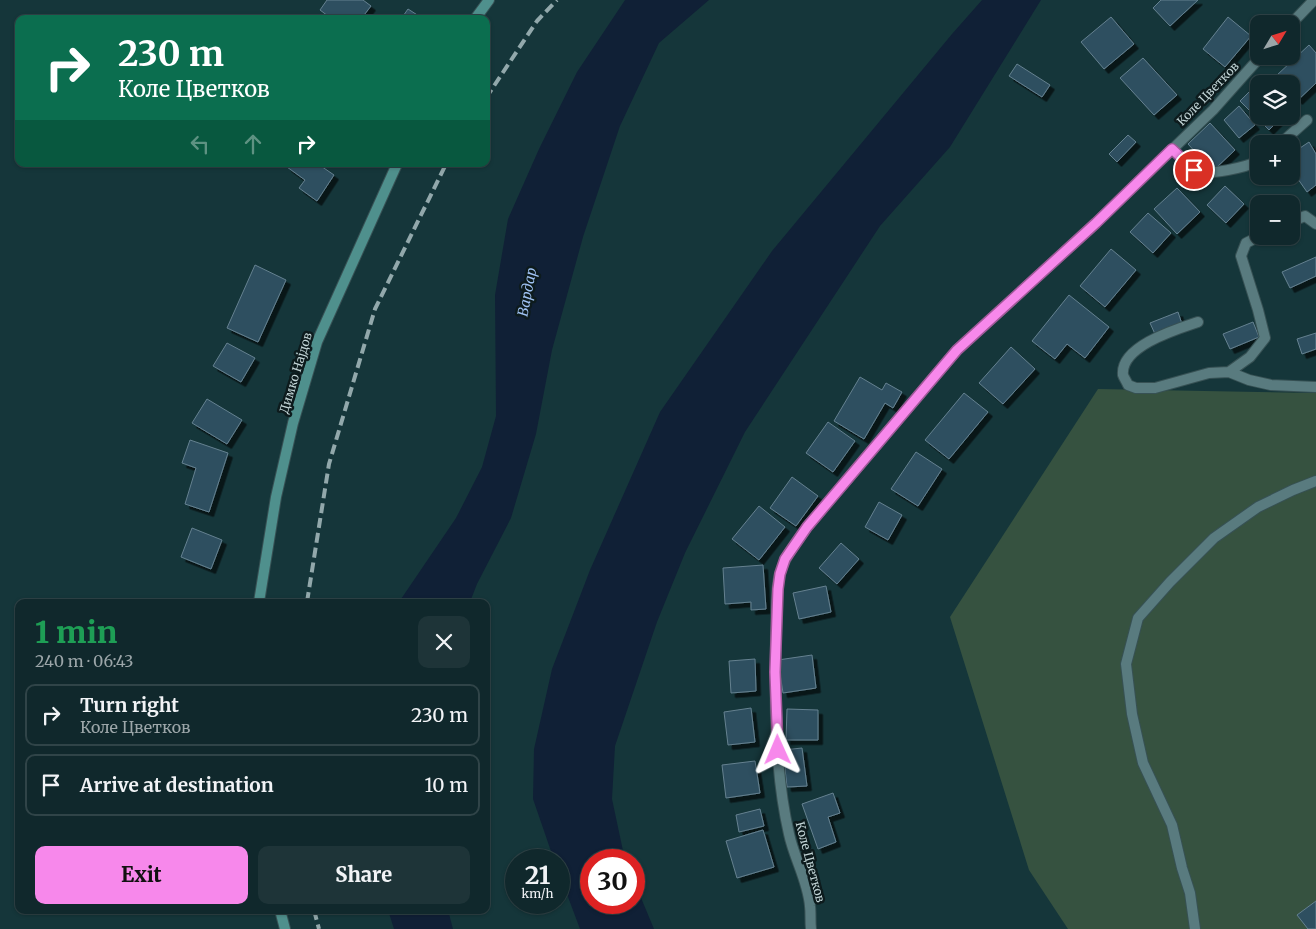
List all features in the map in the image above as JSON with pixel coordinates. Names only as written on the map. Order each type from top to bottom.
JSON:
[{"type":"main road","points":[[478,15],[489,0]]},
{"type":"main road","name":"Димко Најдов","points":[[259,599],[276,497],[293,423],[317,342],[396,167]]},
{"type":"main road","points":[[281,914],[285,929]]},
{"type":"street","points":[[1300,15],[1314,0]]},
{"type":"street","name":"Коле Цветков","points":[[811,929],[807,891],[788,833],[778,750],[775,672],[778,589],[785,559],[813,520],[957,350],[1096,223],[1213,110],[1253,65]]},
{"type":"street","points":[[1290,135],[1307,120]]},
{"type":"street","points":[[1172,149],[1198,172],[1216,172],[1250,165]]},
{"type":"street","points":[[1300,218],[1305,216],[1316,224]]},
{"type":"street","points":[[1230,372],[1250,357],[1265,338],[1241,256],[1246,243],[1250,241]]},
{"type":"street","points":[[1198,322],[1172,331],[1130,354],[1124,365],[1123,376],[1128,385],[1136,388],[1155,388],[1210,373],[1230,372],[1271,386],[1316,387]]},
{"type":"street","points":[[1195,929],[1190,893],[1172,825],[1143,762],[1132,714],[1126,664],[1138,618],[1170,582],[1214,538],[1258,508],[1292,490],[1316,481]]},
{"type":"green space","points":[[1098,389],[1316,393],[1316,929],[1068,929],[1029,870],[950,617]]},
{"type":"water","name":"Вардар","points":[[625,0],[709,0],[659,43],[620,126],[583,237],[552,350],[536,434],[511,518],[471,599],[401,599],[456,518],[482,467],[496,416],[495,295],[508,219],[539,149],[577,72]]},
{"type":"water","points":[[982,0],[1041,0],[950,147],[880,226],[745,432],[685,553],[657,622],[615,746],[612,799],[623,849],[580,849],[580,914],[645,914],[645,907],[654,929],[580,929],[570,902],[570,849],[550,849],[533,799],[534,749],[552,669],[590,570],[660,412],[772,251]]},
{"type":"water","points":[[389,914],[449,914],[453,929],[394,929]]},
{"type":"building","points":[[327,0],[363,0],[371,6],[364,15],[327,15],[320,10]]},
{"type":"building","points":[[1161,0],[1198,0],[1170,26],[1153,8]]},
{"type":"building","points":[[408,9],[417,15],[404,15]]},
{"type":"building","points":[[1111,17],[1134,44],[1104,69],[1081,42]]},
{"type":"building","points":[[1228,17],[1250,35],[1225,67],[1203,49]]},
{"type":"building","points":[[1309,45],[1316,53],[1316,83],[1300,98],[1300,75],[1277,75],[1288,65],[1300,65],[1300,53]]},
{"type":"building","points":[[1143,58],[1177,95],[1154,115],[1120,78]]},
{"type":"building","points":[[1017,64],[1050,85],[1042,97],[1009,76]]},
{"type":"building","points":[[1250,91],[1250,111],[1240,101]]},
{"type":"building","points":[[1239,106],[1250,119],[1250,125],[1255,125],[1239,138],[1224,120]]},
{"type":"building","points":[[1210,123],[1235,150],[1217,167],[1209,167],[1188,144]]},
{"type":"building","points":[[1264,125],[1274,125],[1269,130]]},
{"type":"building","points":[[1128,135],[1136,142],[1117,162],[1109,154]]},
{"type":"building","points":[[1309,142],[1316,154],[1316,185],[1307,192],[1300,182],[1300,148]]},
{"type":"building","points":[[287,167],[322,167],[334,175],[317,201],[299,188],[305,180]]},
{"type":"building","points":[[1225,186],[1244,204],[1226,223],[1207,205]]},
{"type":"building","points":[[1177,188],[1200,212],[1177,234],[1154,209]]},
{"type":"building","points":[[1148,213],[1171,233],[1153,253],[1130,232]]},
{"type":"building","points":[[1111,249],[1136,270],[1105,307],[1080,286]]},
{"type":"building","points":[[1316,257],[1316,276],[1290,288],[1282,272]]},
{"type":"building","points":[[255,265],[286,280],[258,342],[227,328]]},
{"type":"building","points":[[1069,295],[1109,327],[1085,358],[1067,344],[1055,359],[1032,341]]},
{"type":"building","points":[[1178,312],[1182,324],[1155,334],[1150,323]]},
{"type":"building","points":[[1253,322],[1259,337],[1230,349],[1223,334]]},
{"type":"building","points":[[1316,333],[1316,349],[1302,354],[1297,339]]},
{"type":"building","points":[[227,343],[255,358],[241,382],[213,366]]},
{"type":"building","points":[[1011,347],[1035,369],[1003,404],[979,383]]},
{"type":"building","points":[[860,377],[882,390],[886,383],[902,392],[893,408],[885,403],[864,439],[834,421]]},
{"type":"building","points":[[964,393],[988,412],[949,459],[925,440]]},
{"type":"building","points":[[207,399],[242,420],[227,444],[192,423]]},
{"type":"building","points":[[828,422],[855,441],[833,472],[806,453]]},
{"type":"building","points":[[190,440],[228,453],[209,512],[185,504],[196,468],[182,463]]},
{"type":"building","points":[[916,452],[942,469],[918,506],[891,489]]},
{"type":"building","points":[[792,477],[818,496],[796,526],[770,508]]},
{"type":"building","points":[[879,502],[902,515],[888,540],[865,527]]},
{"type":"building","points":[[759,506],[785,527],[759,560],[732,539]]},
{"type":"building","points":[[192,528],[222,540],[211,569],[181,557]]},
{"type":"building","points":[[841,543],[859,559],[837,584],[819,568]]},
{"type":"building","points":[[763,565],[766,609],[751,610],[751,602],[725,604],[723,568]]},
{"type":"building","points":[[826,586],[831,612],[799,619],[793,593]]},
{"type":"building","points":[[812,655],[816,688],[783,693],[778,660]]},
{"type":"building","points":[[755,659],[756,691],[731,693],[729,661]]},
{"type":"building","points":[[751,708],[755,742],[728,745],[724,712]]},
{"type":"building","points":[[787,709],[818,710],[818,740],[786,740]]},
{"type":"building","points":[[802,748],[807,786],[787,787],[783,750]]},
{"type":"building","points":[[755,761],[760,793],[726,798],[722,765]]},
{"type":"building","points":[[833,793],[840,813],[828,817],[836,842],[818,849],[802,804]]},
{"type":"building","points":[[760,809],[764,826],[739,832],[736,815]]},
{"type":"building","points":[[763,830],[774,867],[737,878],[726,841]]},
{"type":"building","points":[[1316,901],[1316,929],[1308,929],[1297,915]]},
{"type":"railway","points":[[490,92],[537,21],[557,0]]},
{"type":"railway","points":[[307,599],[329,464],[375,309],[445,167]]},
{"type":"railway","points":[[315,914],[319,929]]},
{"type":"route","points":[[778,750],[775,672],[778,589],[785,559],[807,527],[957,350],[1096,223],[1172,149],[1194,170]]}]
